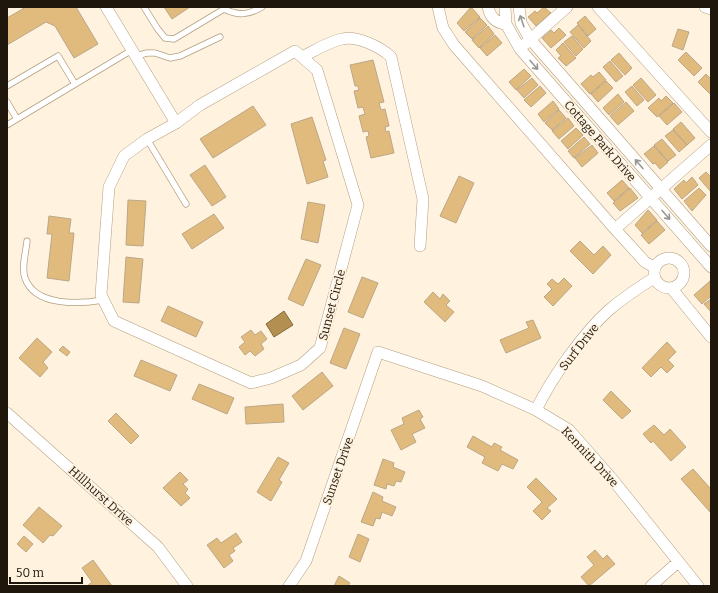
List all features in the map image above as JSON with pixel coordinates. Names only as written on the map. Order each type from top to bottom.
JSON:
[{"type":"street","points":[[106,7],[176,123]]},
{"type":"street","points":[[438,7],[443,28],[454,45],[615,230],[645,262],[654,273],[660,285],[672,289],[709,329]]},
{"type":"street","points":[[488,7],[493,18],[499,23],[506,24]]},
{"type":"street","name":"Cottage Park Drive","points":[[505,7],[506,24],[520,49],[711,267]]},
{"type":"street","name":"Cottage Park Drive","points":[[519,7],[521,23],[530,39],[711,246]]},
{"type":"street","points":[[520,49],[567,7]]},
{"type":"street","points":[[598,7],[711,132]]},
{"type":"street","points":[[706,7],[711,9]]},
{"type":"street","points":[[302,57],[343,38],[368,42],[383,49],[391,57],[423,199],[420,246]]},
{"type":"street","name":"Sunset Circle","points":[[295,51],[302,57],[317,70],[358,205],[320,348],[301,365],[271,378],[251,383],[114,321],[101,295],[109,187],[124,156],[147,139],[176,123],[200,105],[295,51]]},
{"type":"street","points":[[615,230],[711,146]]},
{"type":"street","points":[[654,273],[661,260],[666,258],[671,258],[680,263],[684,273],[683,277],[678,285],[672,289]]},
{"type":"street","name":"Surf Drive","points":[[536,410],[542,398],[588,332],[608,312],[654,273]]},
{"type":"street","name":"Kennith Drive","points":[[378,352],[482,386],[536,410],[568,430],[613,480],[698,586]]},
{"type":"street","name":"Sunset Drive","points":[[289,586],[306,561],[378,352]]},
{"type":"street","name":"Hillhurst Drive","points":[[7,413],[158,547],[187,586]]},
{"type":"street","points":[[650,586],[678,562]]},
{"type":"lane","points":[[144,7],[156,28],[165,38],[174,39],[223,8],[242,15],[262,7]]},
{"type":"lane","points":[[7,125],[75,84],[134,53],[155,53],[170,58],[180,56],[220,37]]},
{"type":"lane","points":[[7,86],[58,56],[75,84]]},
{"type":"lane","points":[[7,102],[17,119]]},
{"type":"lane","points":[[147,139],[186,204]]},
{"type":"lane","points":[[27,241],[24,270],[25,278],[32,289],[43,297],[62,302],[83,304],[104,300]]},
{"type":"shaded area","points":[[284,311],[293,325],[274,337],[266,324]]},
{"type":"building","points":[[26,7],[76,7],[98,44],[74,58],[55,26],[46,22],[7,45],[7,18]]},
{"type":"building","points":[[164,7],[190,7],[172,19]]},
{"type":"building","points":[[471,7],[480,17],[464,31],[457,23]]},
{"type":"building","points":[[544,7],[551,13],[536,26],[528,17],[535,11],[537,13]]},
{"type":"building","points":[[585,16],[596,29],[588,36],[577,23]]},
{"type":"building","points":[[480,18],[487,25],[472,39],[465,32]]},
{"type":"building","points":[[578,25],[591,41],[584,48],[570,32]]},
{"type":"building","points":[[488,26],[494,34],[479,48],[472,40]]},
{"type":"building","points":[[559,28],[566,35],[551,48],[542,38],[551,30],[554,33]]},
{"type":"building","points":[[678,29],[689,32],[683,50],[672,46]]},
{"type":"building","points":[[495,35],[502,43],[487,56],[480,48]]},
{"type":"building","points":[[572,36],[583,49],[576,56],[564,42]]},
{"type":"building","points":[[563,43],[576,58],[566,66],[558,58],[561,56],[556,50]]},
{"type":"building","points":[[686,52],[702,68],[694,76],[678,60]]},
{"type":"building","points":[[619,53],[632,68],[625,75],[611,60]]},
{"type":"building","points":[[373,60],[384,102],[379,103],[381,110],[385,109],[389,126],[385,127],[386,132],[389,131],[394,153],[371,158],[366,137],[369,136],[368,131],[363,132],[359,116],[365,114],[363,107],[358,108],[354,91],[359,90],[358,86],[355,86],[350,65]]},
{"type":"building","points":[[610,61],[623,76],[616,82],[603,67]]},
{"type":"building","points":[[524,69],[531,76],[516,90],[509,82]]},
{"type":"building","points":[[599,72],[606,80],[590,94],[581,84],[591,75],[593,77]]},
{"type":"building","points":[[706,74],[711,79],[711,95],[698,82]]},
{"type":"building","points":[[532,78],[538,85],[524,98],[517,90]]},
{"type":"building","points":[[641,78],[656,95],[648,102],[633,85]]},
{"type":"building","points":[[606,81],[613,88],[598,102],[591,94]]},
{"type":"building","points":[[540,86],[546,93],[531,107],[524,100]]},
{"type":"building","points":[[632,86],[644,100],[637,106],[625,92]]},
{"type":"building","points":[[618,94],[624,102],[609,115],[603,108]]},
{"type":"building","points":[[666,96],[673,103],[657,117],[648,108],[659,98],[661,101]]},
{"type":"building","points":[[553,101],[559,109],[544,122],[538,114]]},
{"type":"building","points":[[626,102],[634,111],[618,125],[610,116]]},
{"type":"building","points":[[674,103],[682,112],[667,125],[659,116]]},
{"type":"building","points":[[253,106],[266,125],[213,158],[200,139]]},
{"type":"building","points":[[559,110],[566,118],[552,130],[545,123]]},
{"type":"building","points":[[312,117],[326,160],[323,161],[328,177],[307,184],[291,124]]},
{"type":"building","points":[[568,118],[574,126],[559,139],[552,131]]},
{"type":"building","points":[[681,122],[695,138],[687,145],[673,129]]},
{"type":"building","points":[[576,128],[583,135],[568,149],[561,141]]},
{"type":"building","points":[[673,130],[687,145],[679,152],[665,136]]},
{"type":"building","points":[[584,137],[590,144],[574,158],[568,151]]},
{"type":"building","points":[[662,139],[676,155],[668,161],[654,145]]},
{"type":"building","points":[[592,145],[598,153],[582,167],[575,158]]},
{"type":"building","points":[[654,146],[668,162],[660,169],[644,154]]},
{"type":"building","points":[[205,165],[226,197],[212,206],[190,175]]},
{"type":"building","points":[[706,172],[711,177],[711,192],[699,178]]},
{"type":"building","points":[[459,176],[474,183],[456,223],[440,216]]},
{"type":"building","points":[[692,177],[698,185],[682,199],[674,189],[684,180],[686,183]]},
{"type":"building","points":[[622,180],[629,188],[614,201],[607,193]]},
{"type":"building","points":[[630,188],[638,198],[620,211],[613,203]]},
{"type":"building","points":[[699,188],[706,195],[692,211],[684,201]]},
{"type":"building","points":[[128,200],[146,201],[143,246],[126,245]]},
{"type":"building","points":[[308,202],[325,205],[318,243],[301,239]]},
{"type":"building","points":[[648,210],[657,220],[642,233],[635,225]]},
{"type":"building","points":[[214,214],[224,228],[192,249],[182,234]]},
{"type":"building","points":[[49,216],[71,219],[69,233],[74,233],[69,281],[47,278],[52,234],[47,234]]},
{"type":"building","points":[[657,221],[665,230],[649,244],[641,235]]},
{"type":"building","points":[[580,241],[594,255],[603,246],[611,255],[593,274],[570,251]]},
{"type":"building","points":[[126,257],[143,259],[139,303],[123,302]]},
{"type":"building","points":[[306,259],[321,265],[303,306],[288,299]]},
{"type":"building","points":[[362,277],[378,283],[363,318],[348,312]]},
{"type":"building","points":[[564,278],[572,286],[553,306],[544,297],[552,289],[547,284],[552,279],[558,284]]},
{"type":"building","points":[[710,281],[711,296],[702,304],[694,295]]},
{"type":"building","points":[[433,292],[440,299],[443,294],[450,301],[446,305],[454,312],[445,322],[424,302]]},
{"type":"building","points":[[711,299],[711,312],[704,304]]},
{"type":"building","points":[[168,306],[203,322],[196,337],[161,321]]},
{"type":"building","points":[[533,320],[541,338],[506,353],[500,340],[529,328],[526,322]]},
{"type":"building","points":[[344,328],[360,334],[346,369],[330,363]]},
{"type":"building","points":[[251,330],[255,335],[261,331],[267,339],[261,344],[264,349],[255,356],[250,351],[245,355],[239,347],[245,342],[241,337]]},
{"type":"building","points":[[37,338],[52,352],[43,362],[48,368],[40,377],[19,358]]},
{"type":"building","points":[[667,342],[676,352],[668,360],[674,366],[667,373],[661,367],[651,377],[642,368]]},
{"type":"building","points":[[63,346],[70,352],[67,356],[59,350]]},
{"type":"building","points":[[141,360],[177,375],[170,391],[134,376]]},
{"type":"building","points":[[322,372],[333,386],[303,410],[292,396]]},
{"type":"building","points":[[199,384],[234,398],[227,414],[192,399]]},
{"type":"building","points":[[611,391],[631,411],[622,419],[603,400]]},
{"type":"building","points":[[283,404],[284,422],[246,424],[245,407]]},
{"type":"building","points":[[419,410],[423,417],[420,419],[425,428],[412,434],[416,442],[401,450],[391,430],[404,424],[402,418]]},
{"type":"building","points":[[116,413],[139,436],[131,444],[108,421]]},
{"type":"building","points":[[654,425],[664,435],[670,429],[686,447],[671,461],[653,441],[651,443],[643,434]]},
{"type":"building","points":[[473,436],[492,447],[494,443],[502,447],[500,450],[518,460],[513,469],[502,464],[498,471],[482,463],[485,457],[467,447]]},
{"type":"building","points":[[278,457],[289,463],[279,480],[282,482],[271,501],[257,492]]},
{"type":"building","points":[[383,459],[394,463],[393,467],[405,472],[401,482],[396,481],[394,486],[387,484],[386,489],[374,485]]},
{"type":"building","points":[[693,469],[710,488],[711,487],[710,512],[681,479]]},
{"type":"building","points":[[180,472],[188,480],[183,484],[188,489],[185,493],[190,498],[181,506],[163,488]]},
{"type":"building","points":[[536,478],[557,499],[547,508],[551,511],[542,520],[533,511],[542,502],[527,487]]},
{"type":"building","points":[[373,492],[383,497],[382,501],[396,507],[392,516],[382,512],[380,519],[376,518],[373,526],[361,522]]},
{"type":"building","points":[[39,507],[62,526],[53,536],[50,535],[43,543],[23,525]]},
{"type":"building","points":[[236,533],[242,542],[233,548],[235,551],[229,555],[233,561],[224,568],[207,545],[217,538],[221,543]]},
{"type":"building","points":[[358,534],[369,539],[360,562],[349,557]]},
{"type":"building","points":[[24,536],[33,544],[26,552],[17,544]]},
{"type":"building","points":[[595,550],[603,559],[607,555],[615,564],[589,586],[581,577],[594,565],[587,557]]},
{"type":"building","points":[[93,560],[112,586],[87,586],[92,582],[82,568]]},
{"type":"building","points":[[339,576],[350,583],[348,586],[334,586]]}]
